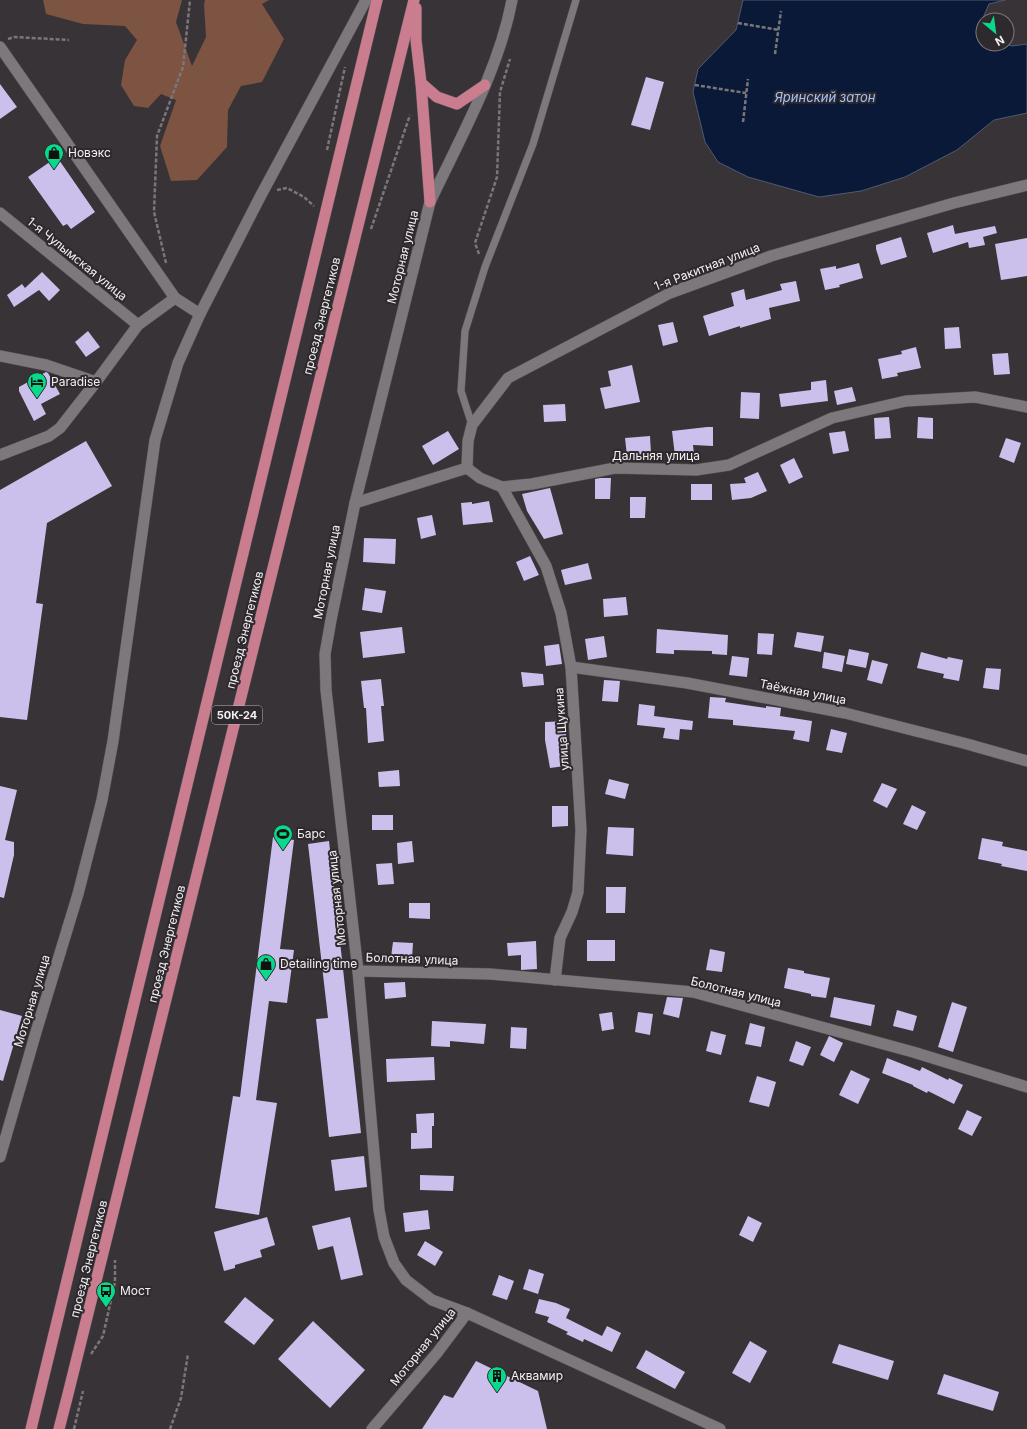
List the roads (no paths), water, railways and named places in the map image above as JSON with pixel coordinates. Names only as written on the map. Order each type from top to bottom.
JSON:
[{"type":"main road","name":"проезд Энергетиков","points":[[31,1429],[377,0]]},
{"type":"main road","name":"проезд Энергетиков","points":[[59,1429],[415,0]]},
{"type":"main road","points":[[415,0],[416,40],[421,83],[430,202]]},
{"type":"main road","points":[[421,83],[438,97],[457,104],[485,85]]},
{"type":"street","name":"Моторная улица","points":[[0,1157],[78,894],[100,807],[113,741],[155,440],[178,363],[200,314],[260,197],[366,0]]},
{"type":"street","name":"Моторная улица","points":[[372,1429],[437,1353],[467,1313],[432,1300],[406,1280],[394,1263],[384,1237],[379,1210],[358,971],[327,697],[325,654],[354,503],[430,202],[485,85],[508,20],[512,0]]},
{"type":"street","points":[[4,43],[175,298],[200,314]]},
{"type":"street","name":"1-я Ракитная улица","points":[[467,468],[468,441],[472,425],[508,378],[670,292],[771,256],[954,203],[1027,185]]},
{"type":"street","name":"1-я Чулымская улица","points":[[0,213],[138,325]]},
{"type":"street","points":[[0,455],[49,436],[60,428],[138,325],[175,298]]},
{"type":"street","points":[[0,356],[46,365],[96,382]]},
{"type":"street","name":"Дальняя улица","points":[[467,468],[480,478],[502,487],[532,484],[616,468],[696,470],[729,466],[832,418],[906,401],[975,397],[1027,407]]},
{"type":"street","points":[[354,503],[467,468]]},
{"type":"street","name":"улица Щукина","points":[[502,487],[546,566],[561,613],[571,666],[581,830],[578,892],[572,912],[560,938],[555,980]]},
{"type":"street","name":"Таёжная улица","points":[[571,666],[687,683],[845,713],[1027,761]]},
{"type":"street","name":"Болотная улица","points":[[358,971],[490,974],[693,992],[913,1052],[1027,1087]]},
{"type":"street","points":[[467,1313],[720,1429]]},
{"type":"lane","points":[[472,425],[461,391],[465,331],[484,267],[533,144],[576,0]]},
{"type":"water","name":"Яринский затон","points":[[743,0],[1005,0],[989,4],[986,12],[975,12],[975,52],[1015,52],[1015,46],[1027,44],[1027,113],[994,120],[957,150],[905,177],[861,191],[819,197],[748,177],[718,162],[705,142],[693,92],[698,69],[736,30]]},
{"type":"place","name":"Новэкс","points":[[54,170]]},
{"type":"place","name":"Paradise","points":[[37,399]]},
{"type":"place","name":"Барс","points":[[283,851]]},
{"type":"place","name":"Detailing time","points":[[266,981]]},
{"type":"place","name":"Мост","points":[[106,1308]]},
{"type":"place","name":"Аквамир","points":[[497,1393]]}]
